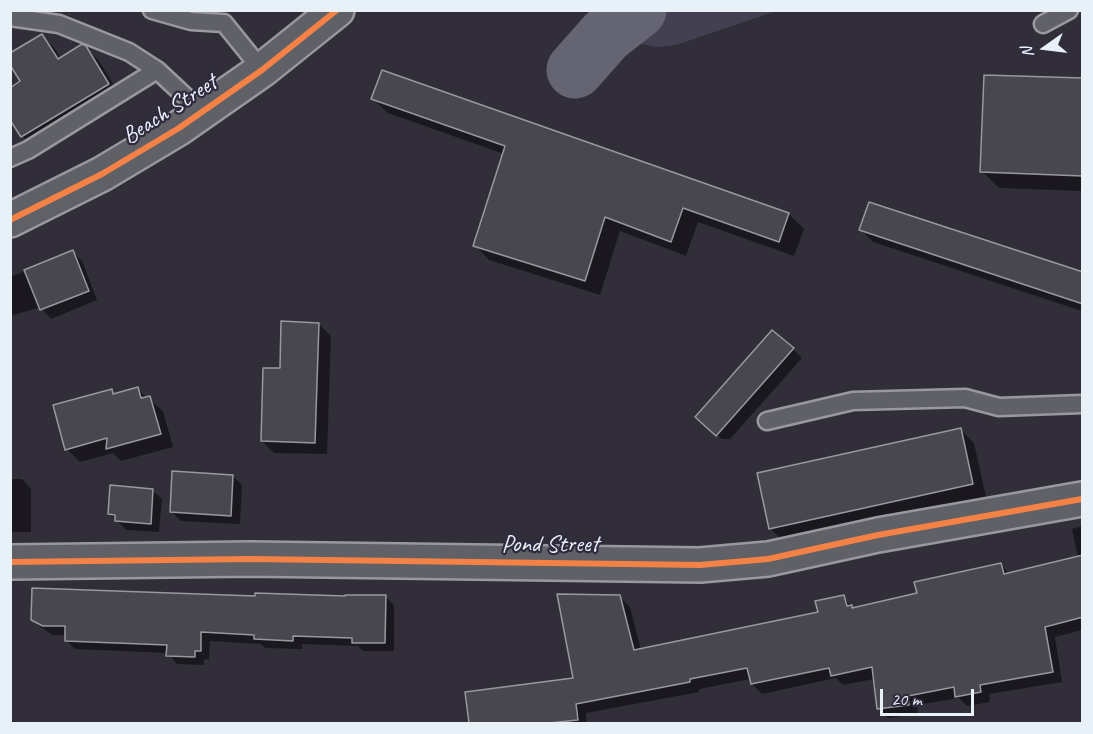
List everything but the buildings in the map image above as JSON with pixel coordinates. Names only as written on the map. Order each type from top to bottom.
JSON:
[{"type":"street","name":"Beach Street","points":[[10,220],[102,174],[202,112],[262,70],[337,10]]},
{"type":"street","name":"Pond Street","points":[[10,562],[250,559],[700,565],[768,559],[878,535],[1083,498]]},
{"type":"lane","points":[[152,10],[191,21],[225,17],[262,70]]},
{"type":"lane","points":[[1043,24],[1069,10]]},
{"type":"lane","points":[[10,17],[47,21],[98,38],[129,52],[157,70],[202,112]]},
{"type":"lane","points":[[10,158],[28,150],[157,70]]},
{"type":"lane","points":[[766,421],[853,401],[965,398],[999,407],[1083,404]]},
{"type":"shaded area","points":[[593,10],[776,11],[676,45],[657,47],[641,44],[619,31],[591,30]]},
{"type":"waterway","points":[[575,70],[606,35],[638,10]]},
{"type":"cycle path","points":[[10,220],[102,174],[179,128],[262,70],[337,10]]},
{"type":"cycle path","points":[[10,562],[250,559],[700,565],[768,559],[878,535],[1082,499]]}]
